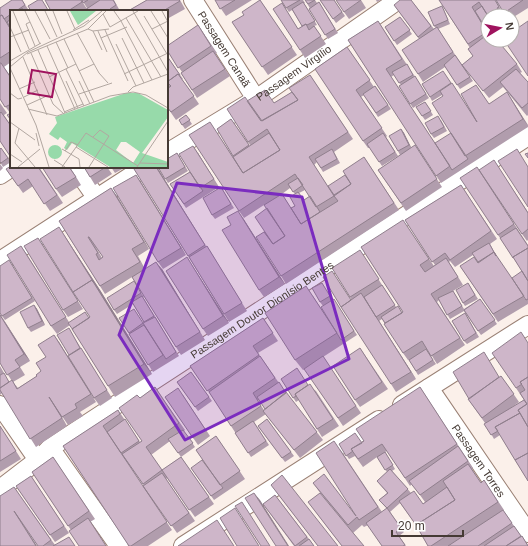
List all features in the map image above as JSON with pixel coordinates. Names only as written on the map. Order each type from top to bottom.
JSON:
[{"type":"street","name":"Passagem Canaã","points":[[193,0],[256,99]]},
{"type":"street","name":"Passagem Virgílio","points":[[168,152],[256,99],[398,0]]},
{"type":"street","points":[[0,72],[9,66],[10,68]]},
{"type":"street","name":"Passagem Doutor Dionísio Bentes","points":[[0,489],[44,454],[528,136]]},
{"type":"street","points":[[0,175],[10,168]]},
{"type":"street","points":[[76,168],[96,197]]},
{"type":"street","points":[[0,261],[96,197],[143,168]]},
{"type":"street","points":[[183,546],[528,325]]},
{"type":"street","name":"Passagem Torres","points":[[429,388],[528,533]]},
{"type":"street","points":[[0,405],[44,454],[119,546]]},
{"type":"highlighted area","points":[[177,183],[302,197],[349,359],[185,440],[119,335]]},
{"type":"building","points":[[12,0],[22,0],[25,5],[18,10],[10,10],[10,15],[4,19],[2,15],[0,16],[0,8]]},
{"type":"building","points":[[38,0],[42,0],[48,10],[30,10],[28,6]]},
{"type":"building","points":[[45,0],[81,0],[82,2],[70,10],[50,10]]},
{"type":"building","points":[[100,0],[113,0],[116,5],[110,10],[85,10]]},
{"type":"building","points":[[147,0],[180,1],[165,10],[130,10]]},
{"type":"building","points":[[215,0],[235,0],[220,9]]},
{"type":"building","points":[[260,0],[292,47],[262,67],[232,22],[244,15],[242,12]]},
{"type":"building","points":[[281,0],[300,0],[286,8]]},
{"type":"building","points":[[305,0],[315,0],[308,4]]},
{"type":"building","points":[[320,0],[334,0],[342,12],[333,19]]},
{"type":"building","points":[[336,0],[361,0],[344,12]]},
{"type":"building","points":[[400,0],[411,0],[431,26],[418,37],[394,5]]},
{"type":"building","points":[[439,0],[495,0],[499,7],[497,8],[483,8],[479,2],[472,7],[480,20],[480,36],[468,44]]},
{"type":"building","points":[[496,0],[523,0],[511,8],[501,8]]},
{"type":"building","points":[[303,2],[315,21],[302,26],[292,9]]},
{"type":"building","points":[[319,2],[335,29],[325,35],[309,9]]},
{"type":"building","points":[[282,3],[298,29],[306,24],[309,30],[314,26],[321,36],[300,50],[273,9]]},
{"type":"building","points":[[442,6],[448,20],[434,26],[428,12]]},
{"type":"building","points":[[482,6],[483,8],[480,8],[480,19],[475,11]]},
{"type":"building","points":[[2,15],[10,28],[10,52],[0,58],[0,16]]},
{"type":"building","points":[[400,17],[410,30],[394,41],[385,27]]},
{"type":"building","points":[[10,20],[10,26],[7,22]]},
{"type":"building","points":[[378,21],[402,59],[386,69],[450,166],[436,176],[348,40]]},
{"type":"building","points":[[528,21],[528,76],[509,48],[520,48],[520,26]]},
{"type":"building","points":[[198,25],[211,46],[178,68],[168,52],[168,45]]},
{"type":"building","points":[[437,27],[453,52],[418,74],[402,50]]},
{"type":"building","points":[[480,40],[480,48],[504,48],[517,64],[483,91],[462,65],[473,56],[468,49]]},
{"type":"building","points":[[347,47],[370,80],[356,90],[382,128],[363,141],[315,69]]},
{"type":"building","points":[[213,51],[225,69],[192,90],[181,73]]},
{"type":"building","points":[[455,55],[470,77],[457,85],[444,65]]},
{"type":"building","points":[[168,57],[180,75],[178,74],[168,81]]},
{"type":"building","points":[[1,63],[10,76],[10,104],[5,107],[0,99]]},
{"type":"building","points":[[407,64],[413,75],[399,83],[392,72]]},
{"type":"building","points":[[516,69],[528,82],[528,103],[522,108],[500,82]]},
{"type":"building","points":[[443,71],[451,83],[430,97],[422,84]]},
{"type":"building","points":[[178,74],[194,96],[171,112],[168,108],[168,88],[171,86],[168,81]]},
{"type":"building","points":[[310,75],[348,132],[309,157],[334,196],[316,207],[295,174],[239,211],[189,135],[210,122],[243,173],[280,150],[267,129],[248,142],[227,109],[245,97],[262,121],[298,100],[289,88]]},
{"type":"building","points":[[415,76],[426,94],[410,104],[399,86]]},
{"type":"building","points":[[452,83],[477,122],[461,94],[476,85],[489,104],[507,92],[523,119],[465,156],[432,103],[443,96],[440,91]]},
{"type":"building","points":[[375,86],[388,105],[376,113],[363,94]]},
{"type":"building","points":[[265,90],[274,103],[292,92],[298,100],[261,121],[247,101]]},
{"type":"building","points":[[425,102],[431,111],[422,116],[416,107]]},
{"type":"building","points":[[1,112],[10,125],[10,156],[0,141]]},
{"type":"building","points":[[186,115],[190,120],[182,125],[179,120]]},
{"type":"building","points":[[438,116],[444,127],[431,134],[425,123]]},
{"type":"building","points":[[231,119],[249,145],[233,156],[217,129]]},
{"type":"building","points":[[401,129],[409,145],[398,151],[389,136]]},
{"type":"building","points":[[269,133],[280,150],[243,173],[233,157]]},
{"type":"building","points":[[383,133],[395,152],[379,162],[367,144]]},
{"type":"building","points":[[451,133],[468,159],[452,170],[435,143]]},
{"type":"building","points":[[415,145],[437,179],[401,203],[378,170]]},
{"type":"building","points":[[193,146],[214,179],[200,188],[179,154]]},
{"type":"building","points":[[1,148],[8,158],[1,163],[0,149]]},
{"type":"building","points":[[332,149],[337,159],[321,168],[315,159]]},
{"type":"building","points":[[517,149],[528,167],[528,207],[498,161]]},
{"type":"building","points":[[177,153],[185,167],[165,179],[159,168],[168,168],[168,158]]},
{"type":"building","points":[[364,157],[394,203],[281,276],[256,237],[264,232],[273,244],[285,236],[264,205],[282,194],[301,224],[338,201],[334,196],[351,184],[343,171]]},
{"type":"building","points":[[494,160],[528,213],[528,229],[522,234],[479,170]]},
{"type":"building","points":[[10,167],[10,168],[39,168],[57,195],[44,204],[28,179],[18,186],[6,169]]},
{"type":"building","points":[[477,167],[514,224],[498,235],[460,178]]},
{"type":"building","points":[[43,168],[70,168],[76,177],[56,189]]},
{"type":"building","points":[[85,168],[104,168],[90,177]]},
{"type":"building","points":[[157,168],[205,245],[188,256],[134,169]]},
{"type":"building","points":[[190,172],[203,191],[184,204],[170,184]]},
{"type":"building","points":[[136,175],[181,248],[158,262],[113,188]]},
{"type":"building","points":[[345,175],[351,184],[334,195],[328,186]]},
{"type":"building","points":[[298,178],[303,185],[293,192],[288,184]]},
{"type":"building","points":[[461,185],[491,231],[450,260],[445,253],[432,262],[405,220]]},
{"type":"building","points":[[221,187],[231,204],[212,215],[203,198]]},
{"type":"building","points":[[111,188],[144,242],[132,249],[140,262],[100,286],[59,221]],"holes":[[[89,237],[103,257],[99,260],[96,254],[98,253]]]},
{"type":"building","points":[[298,192],[304,200],[310,196],[320,212],[301,224],[291,208],[295,206],[290,197]]},
{"type":"building","points":[[267,208],[285,236],[273,244],[255,217]]},
{"type":"building","points":[[238,211],[279,277],[259,290],[222,230],[231,225],[227,217]]},
{"type":"building","points":[[403,220],[429,259],[420,265],[425,272],[446,258],[458,277],[431,294],[460,338],[431,356],[422,341],[403,353],[384,324],[403,312],[361,247]]},
{"type":"building","points":[[59,227],[94,283],[92,280],[73,292],[40,239]]},
{"type":"building","points":[[516,228],[528,248],[513,258],[500,238]]},
{"type":"building","points":[[38,238],[78,301],[63,310],[24,246]]},
{"type":"building","points":[[489,243],[494,252],[478,262],[472,253]]},
{"type":"building","points":[[21,246],[66,317],[51,326],[7,255]]},
{"type":"building","points":[[207,246],[242,303],[224,314],[189,257]]},
{"type":"building","points":[[528,248],[528,281],[513,257]]},
{"type":"building","points":[[360,250],[379,279],[350,297],[332,268]]},
{"type":"building","points":[[494,252],[524,296],[493,314],[460,266],[474,257],[478,263]]},
{"type":"building","points":[[187,257],[223,316],[203,329],[166,271]]},
{"type":"building","points":[[9,260],[32,298],[2,316],[0,313],[0,266]]},
{"type":"building","points":[[156,262],[200,332],[176,347],[132,277]]},
{"type":"building","points":[[332,271],[351,300],[341,307],[323,277]]},
{"type":"building","points":[[522,271],[528,281],[528,299],[526,300],[512,278]]},
{"type":"building","points":[[92,280],[144,364],[108,386],[72,329],[90,317],[73,292]]},
{"type":"building","points":[[134,281],[141,293],[114,310],[107,298]]},
{"type":"building","points":[[322,283],[330,296],[320,302],[312,288]]},
{"type":"building","points":[[468,283],[475,295],[463,303],[456,290]]},
{"type":"building","points":[[382,285],[395,305],[376,317],[364,297]]},
{"type":"building","points":[[306,286],[337,333],[295,360],[265,313]]},
{"type":"building","points":[[453,291],[462,306],[447,315],[438,298]]},
{"type":"building","points":[[361,293],[411,372],[391,384],[341,307]]},
{"type":"building","points":[[142,296],[154,316],[144,322],[132,302]]},
{"type":"building","points":[[334,299],[354,331],[341,340],[321,307]]},
{"type":"building","points":[[480,299],[495,320],[478,331],[464,310]]},
{"type":"building","points":[[34,305],[42,321],[28,328],[20,312]]},
{"type":"building","points":[[398,306],[402,313],[385,323],[381,317]]},
{"type":"building","points":[[134,309],[143,323],[129,333],[119,318]]},
{"type":"building","points":[[85,312],[89,318],[72,329],[68,323]]},
{"type":"building","points":[[465,313],[476,333],[464,341],[452,321]]},
{"type":"building","points":[[0,315],[24,354],[15,360],[20,367],[7,375],[0,363]]},
{"type":"building","points":[[155,317],[176,352],[166,359],[143,323]]},
{"type":"building","points":[[263,318],[273,333],[253,346],[259,355],[207,391],[190,366]]},
{"type":"building","points":[[144,325],[163,355],[148,365],[129,334]]},
{"type":"building","points":[[69,328],[80,348],[69,355],[57,335]]},
{"type":"building","points":[[521,332],[528,343],[528,377],[520,382],[522,384],[516,388],[492,353]]},
{"type":"building","points":[[54,335],[91,394],[75,404],[77,408],[62,417],[49,397],[62,418],[30,439],[0,388],[12,380],[17,389],[37,376],[36,375],[41,371],[36,363],[46,357],[38,345]]},
{"type":"building","points":[[81,348],[107,390],[94,398],[68,356]]},
{"type":"building","points":[[360,348],[382,382],[355,400],[333,366]]},
{"type":"building","points":[[426,349],[433,360],[416,371],[409,360]]},
{"type":"building","points":[[484,352],[499,377],[469,399],[453,372]]},
{"type":"building","points":[[260,356],[275,378],[253,393],[261,406],[231,426],[209,392]]},
{"type":"building","points":[[323,356],[356,406],[338,418],[304,369]]},
{"type":"building","points":[[297,368],[308,385],[295,394],[296,396],[293,398],[281,379]]},
{"type":"building","points":[[191,372],[209,397],[195,407],[177,382]]},
{"type":"building","points":[[4,373],[9,382],[0,388],[0,375]]},
{"type":"building","points":[[501,376],[514,394],[482,418],[468,399]]},
{"type":"building","points":[[528,377],[528,427],[518,410],[527,404],[520,393],[525,390],[520,382]]},
{"type":"building","points":[[279,382],[286,393],[265,409],[257,397]]},
{"type":"building","points":[[310,384],[333,419],[317,429],[295,394]]},
{"type":"building","points":[[155,387],[179,423],[146,447],[162,470],[143,484],[122,454],[142,441],[119,408],[137,395],[140,398]]},
{"type":"building","points":[[420,387],[457,444],[405,478],[382,444],[358,459],[351,449],[364,441],[356,429]]},
{"type":"building","points":[[178,388],[205,429],[193,438],[165,397]]},
{"type":"building","points":[[286,392],[317,432],[294,450],[263,411]]},
{"type":"building","points":[[524,400],[527,404],[518,410],[520,413],[495,427],[498,431],[491,435],[484,424]]},
{"type":"building","points":[[118,410],[120,414],[103,426],[167,522],[131,546],[129,546],[63,446]]},
{"type":"building","points":[[520,413],[528,427],[528,453],[515,460],[495,427]]},
{"type":"building","points":[[125,419],[139,441],[121,453],[107,432]]},
{"type":"building","points":[[267,419],[291,452],[282,458],[258,426]]},
{"type":"building","points":[[253,421],[266,441],[248,453],[235,433]]},
{"type":"building","points":[[0,426],[16,451],[0,461]]},
{"type":"building","points":[[183,430],[193,443],[178,453],[168,439]]},
{"type":"building","points":[[355,433],[362,443],[351,449],[353,451],[346,456],[339,444]]},
{"type":"building","points":[[216,436],[240,471],[220,485],[196,450]]},
{"type":"building","points":[[334,441],[378,507],[359,520],[357,517],[348,525],[313,483],[324,474],[356,516],[316,453]]},
{"type":"building","points":[[458,446],[468,461],[420,495],[409,481]]},
{"type":"building","points":[[385,452],[393,465],[385,470],[377,457]]},
{"type":"building","points":[[528,453],[528,481],[515,460]]},
{"type":"building","points":[[53,457],[89,511],[68,526],[32,472]]},
{"type":"building","points":[[181,457],[209,497],[189,510],[162,470]]},
{"type":"building","points":[[202,460],[223,488],[211,496],[191,468]]},
{"type":"building","points":[[468,464],[481,483],[484,480],[498,502],[431,546],[428,546],[416,525],[455,500],[443,481]]},
{"type":"building","points":[[390,469],[408,489],[387,508],[379,500],[388,493],[377,481]]},
{"type":"building","points":[[162,473],[189,513],[171,526],[143,486]]},
{"type":"building","points":[[282,475],[338,546],[318,546],[271,485]]},
{"type":"building","points":[[31,476],[64,526],[50,535],[16,486]]},
{"type":"building","points":[[14,487],[51,540],[43,546],[38,546],[14,511],[36,546],[0,546],[0,496]]},
{"type":"building","points":[[447,487],[455,500],[416,525],[399,501],[414,491],[423,504]]},
{"type":"building","points":[[254,493],[288,546],[276,546],[245,498]]},
{"type":"building","points":[[320,493],[364,546],[342,546],[308,502]]},
{"type":"building","points":[[275,495],[307,537],[295,546],[263,504]]},
{"type":"building","points":[[242,502],[270,546],[261,546],[235,506]]},
{"type":"building","points":[[235,508],[259,546],[237,546],[220,518]]},
{"type":"building","points":[[387,508],[401,528],[396,532],[405,545],[403,546],[382,546],[366,523]]},
{"type":"building","points":[[503,510],[512,523],[478,546],[448,546]]},
{"type":"building","points":[[88,518],[106,546],[79,546],[69,531]]},
{"type":"building","points":[[217,520],[234,546],[178,546]]},
{"type":"building","points":[[514,526],[521,536],[506,546],[484,546]]},
{"type":"building","points":[[522,536],[528,546],[506,546]]},
{"type":"building","points":[[69,537],[75,546],[53,546]]},
{"type":"building","points":[[309,539],[314,546],[299,546]]}]
